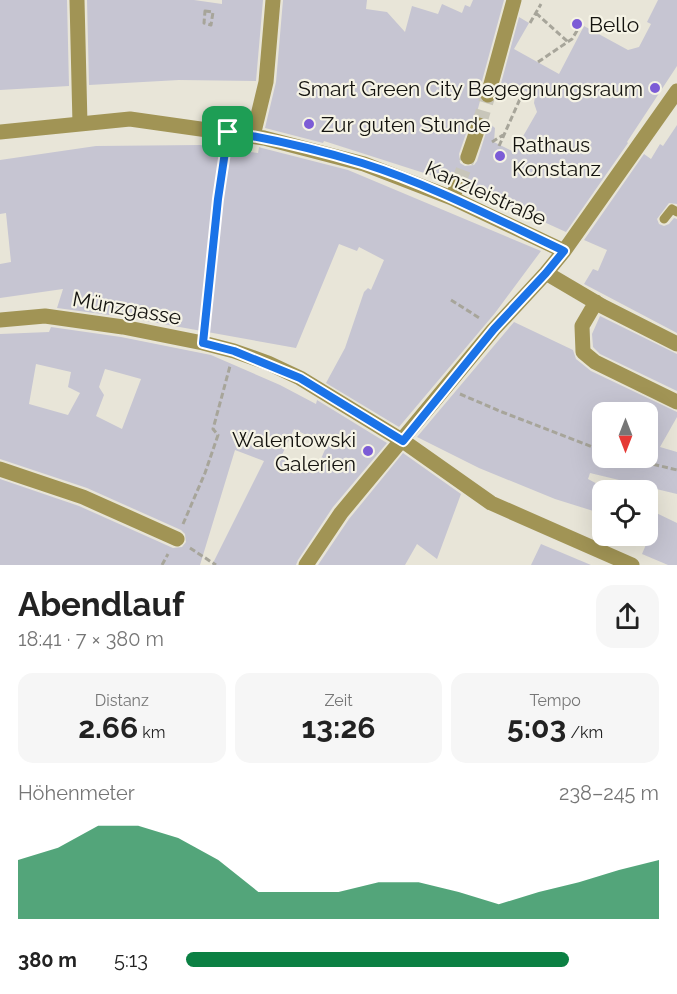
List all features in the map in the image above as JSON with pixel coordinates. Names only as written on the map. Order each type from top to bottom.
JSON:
[{"type":"street","points":[[76,0],[80,124]]},
{"type":"street","points":[[253,136],[266,82],[273,0]]},
{"type":"street","points":[[488,94],[514,0]]},
{"type":"street","points":[[306,565],[341,513],[494,329],[564,251],[677,91]]},
{"type":"street","name":"Kanzleistraße","points":[[0,132],[130,119],[253,136],[364,164],[452,198],[564,251]]},
{"type":"street","points":[[468,157],[479,125]]},
{"type":"street","points":[[452,198],[458,184]]},
{"type":"street","points":[[546,273],[677,344]]},
{"type":"street","points":[[596,302],[582,326],[583,352],[595,362],[677,402]]},
{"type":"street","name":"Münzgasse","points":[[0,320],[45,316],[70,319],[123,327],[234,351],[300,378],[403,441],[491,503],[632,565]]},
{"type":"street","points":[[0,469],[83,496],[177,539]]},
{"type":"lane","points":[[664,219],[672,209],[677,212]]},
{"type":"path","points":[[530,22],[541,4]]},
{"type":"path","points":[[205,11],[213,12],[211,25],[204,23],[205,11]]},
{"type":"path","points":[[536,13],[568,42]]},
{"type":"path","points":[[538,63],[572,39],[581,24]]},
{"type":"path","points":[[499,146],[524,90]]},
{"type":"path","points":[[203,343],[217,209],[228,132]]},
{"type":"path","points":[[492,142],[503,135]]},
{"type":"path","points":[[451,300],[494,329]]},
{"type":"path","points":[[162,565],[177,539],[212,454],[218,435],[213,429],[234,351]]},
{"type":"path","points":[[447,387],[502,412],[592,447]]},
{"type":"path","points":[[658,465],[677,470]]},
{"type":"path","points":[[177,539],[216,565]]},
{"type":"building","points":[[0,0],[67,0],[69,86],[0,90]]},
{"type":"building","points":[[87,0],[194,0],[222,4],[222,0],[263,0],[256,81],[179,80],[89,85]]},
{"type":"building","points":[[283,0],[367,0],[366,9],[387,12],[405,32],[412,6],[438,14],[442,4],[462,13],[465,5],[470,7],[473,0],[504,0],[479,92],[480,101],[476,116],[470,122],[459,154],[460,163],[465,166],[474,165],[477,161],[489,123],[495,128],[494,142],[514,152],[537,112],[534,103],[535,96],[510,83],[505,89],[500,87],[519,17],[529,23],[514,49],[559,74],[584,26],[628,50],[639,47],[651,24],[647,22],[658,0],[677,0],[677,66],[628,143],[566,232],[467,187],[466,179],[461,175],[453,176],[449,181],[324,141],[323,143],[265,128],[276,82]]},
{"type":"building","points":[[677,125],[677,204],[669,203],[657,219],[659,224],[664,226],[674,218],[677,219],[677,333],[584,284],[593,269],[598,271],[607,250],[584,240],[644,154],[651,159],[660,144],[663,146]]},
{"type":"building","points":[[200,145],[258,153],[259,147],[348,170],[541,251],[495,313],[399,427],[326,383],[345,348],[364,292],[368,288],[371,290],[384,260],[359,247],[357,251],[339,244],[296,348],[124,317],[57,308],[63,289],[0,298],[0,264],[11,262],[6,213],[0,214],[0,160],[96,146]]},
{"type":"building","points":[[600,316],[677,354],[677,391],[600,354],[593,347],[592,334]]},
{"type":"building","points":[[514,322],[573,350],[576,359],[591,371],[656,402],[592,402],[592,468],[658,468],[658,403],[677,412],[677,417],[660,447],[677,452],[677,494],[658,489],[658,480],[619,480],[590,473],[588,479],[592,481],[592,511],[555,499],[479,468],[417,437]]},
{"type":"building","points":[[51,327],[121,337],[211,355],[280,385],[316,404],[317,400],[387,443],[333,507],[296,565],[212,565],[264,461],[235,450],[200,565],[0,565],[0,479],[79,506],[173,548],[182,547],[186,542],[185,534],[181,530],[87,488],[0,459],[0,334],[49,332]],"holes":[[[36,364],[71,372],[68,387],[80,393],[68,415],[29,404]],[[105,369],[141,379],[122,429],[96,416],[104,395],[99,387]],[[294,429],[327,445],[317,468],[281,457]]]},
{"type":"building","points":[[403,453],[461,494],[437,559],[417,544],[405,565],[318,565],[349,519]]},
{"type":"building","points":[[658,514],[677,523],[677,565],[668,565],[642,554],[645,546],[658,546]]},
{"type":"building","points":[[541,544],[591,565],[531,565]]},
{"type":"tunnel","points":[[479,125],[488,95]]},
{"type":"tunnel","points":[[458,184],[468,157]]},
{"type":"place","name":"Bello","points":[[577,24]]},
{"type":"place","name":"Smart Green City Begegnungsraum","points":[[655,88]]},
{"type":"place","name":"Zur guten Stunde","points":[[309,124]]},
{"type":"place","name":"Rathaus Konstanz","points":[[500,156]]},
{"type":"place","name":"Walentowski Galerien","points":[[368,451]]},
{"type":"route","points":[[228,132],[264,138],[364,164],[452,198],[564,251],[494,329],[403,441],[300,378],[268,363],[203,343],[209,274],[228,132]]}]
